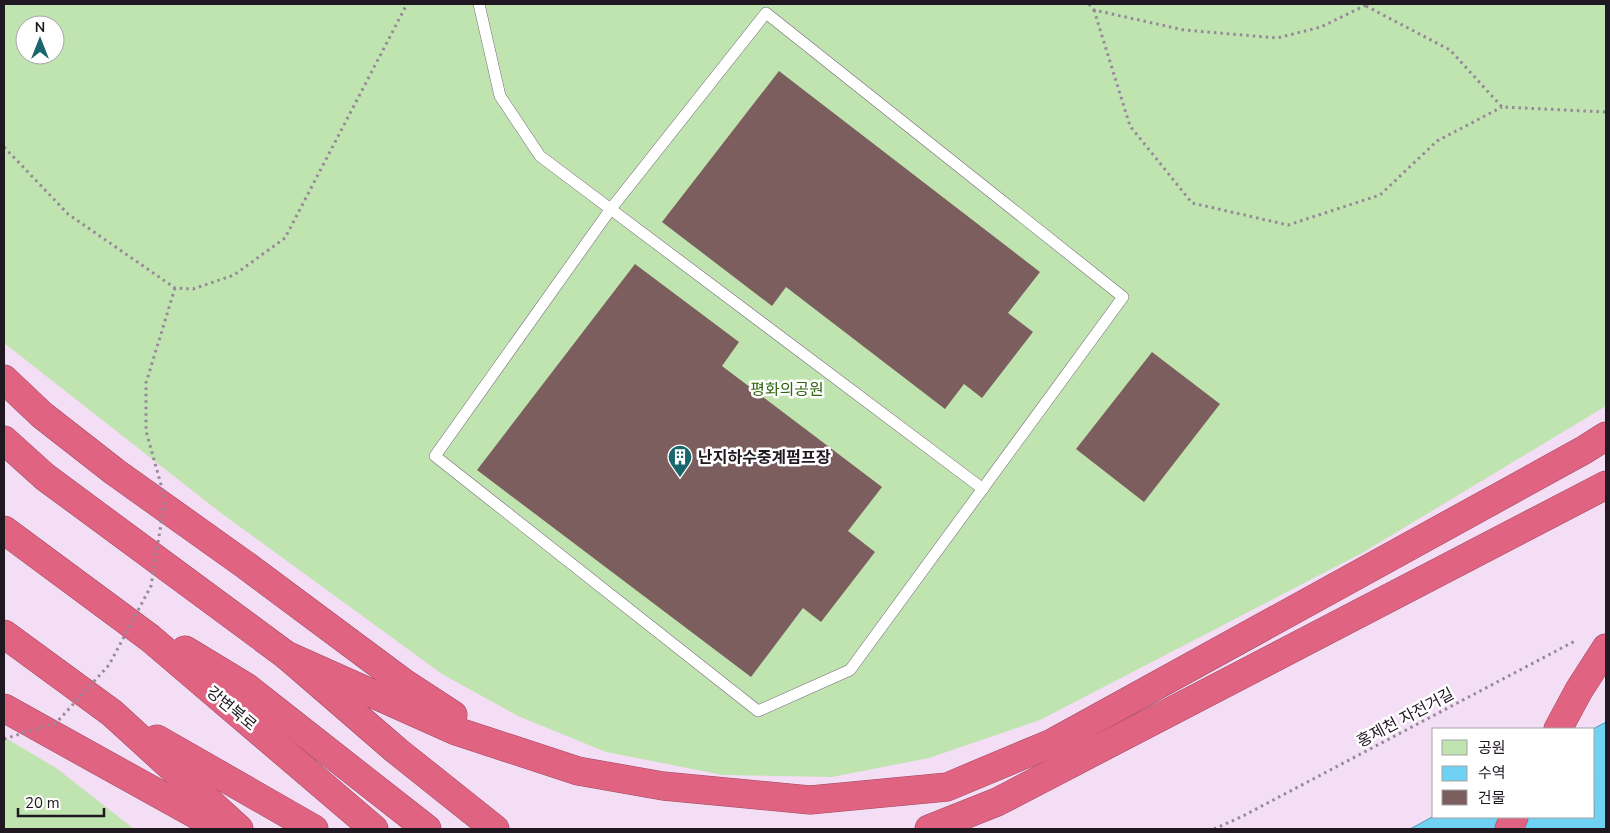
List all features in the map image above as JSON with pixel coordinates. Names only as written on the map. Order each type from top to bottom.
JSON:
[{"type":"highway","points":[[4,379],[42,415],[115,472],[244,564],[404,683],[456,717],[512,740],[578,771]]},
{"type":"highway","points":[[286,655],[456,731],[578,771],[663,786],[810,800],[948,787],[1052,743],[1606,436]]},
{"type":"highway","points":[[4,440],[45,477],[286,655],[397,751],[495,829]]},
{"type":"highway","points":[[929,829],[997,802],[1606,484]]},
{"type":"highway","name":"강변북로","points":[[4,530],[150,638],[374,829]]},
{"type":"highway","name":"강변북로","points":[[86,590],[246,687],[427,829]]},
{"type":"highway","points":[[4,634],[112,713],[314,829]]},
{"type":"highway","points":[[1559,728],[1579,690],[1606,648]]},
{"type":"highway","points":[[4,708],[222,829]]},
{"type":"highway","points":[[112,713],[238,829]]},
{"type":"lane","points":[[479,4],[500,96],[540,156],[983,489]]},
{"type":"lane","points":[[766,13],[1123,297],[850,670],[758,711],[435,456],[610,210],[766,13]]},
{"type":"path","points":[[4,147],[68,214],[175,288],[193,289],[234,275],[285,238],[407,4]]},
{"type":"path","points":[[1089,4],[1094,10],[1130,126],[1192,202],[1288,225],[1380,195],[1437,142],[1502,107],[1606,112]]},
{"type":"path","points":[[1094,10],[1184,30],[1277,38],[1321,26],[1367,5],[1450,50],[1502,107]]},
{"type":"path","points":[[4,739],[56,723],[109,665],[151,586],[165,499],[146,431],[146,383],[175,288]]},
{"type":"path","name":"홍제천 자전거길","points":[[1214,829],[1241,817],[1580,638]]},
{"type":"green space","name":"평화의공원","points":[[4,4],[1606,4],[1606,406],[1362,553],[1040,720],[929,758],[832,777],[723,775],[606,752],[518,716],[442,674],[221,513],[4,343]]},
{"type":"green space","points":[[4,737],[56,768],[134,829],[4,829]]},
{"type":"water","points":[[1606,722],[1606,829],[1410,829],[1432,817],[1595,818],[1595,728]]},
{"type":"building","points":[[779,71],[1040,272],[1008,313],[1033,332],[982,398],[964,384],[945,409],[786,287],[772,306],[662,222]]},
{"type":"building","name":"난지하수중계펌프장","points":[[635,264],[739,342],[722,366],[882,487],[848,531],[875,552],[821,622],[803,608],[751,677],[477,470]]},
{"type":"building","points":[[1152,352],[1220,404],[1144,502],[1076,449]]},
{"type":"place","name":"난지하수중계펌프장","points":[[680,478]]}]
